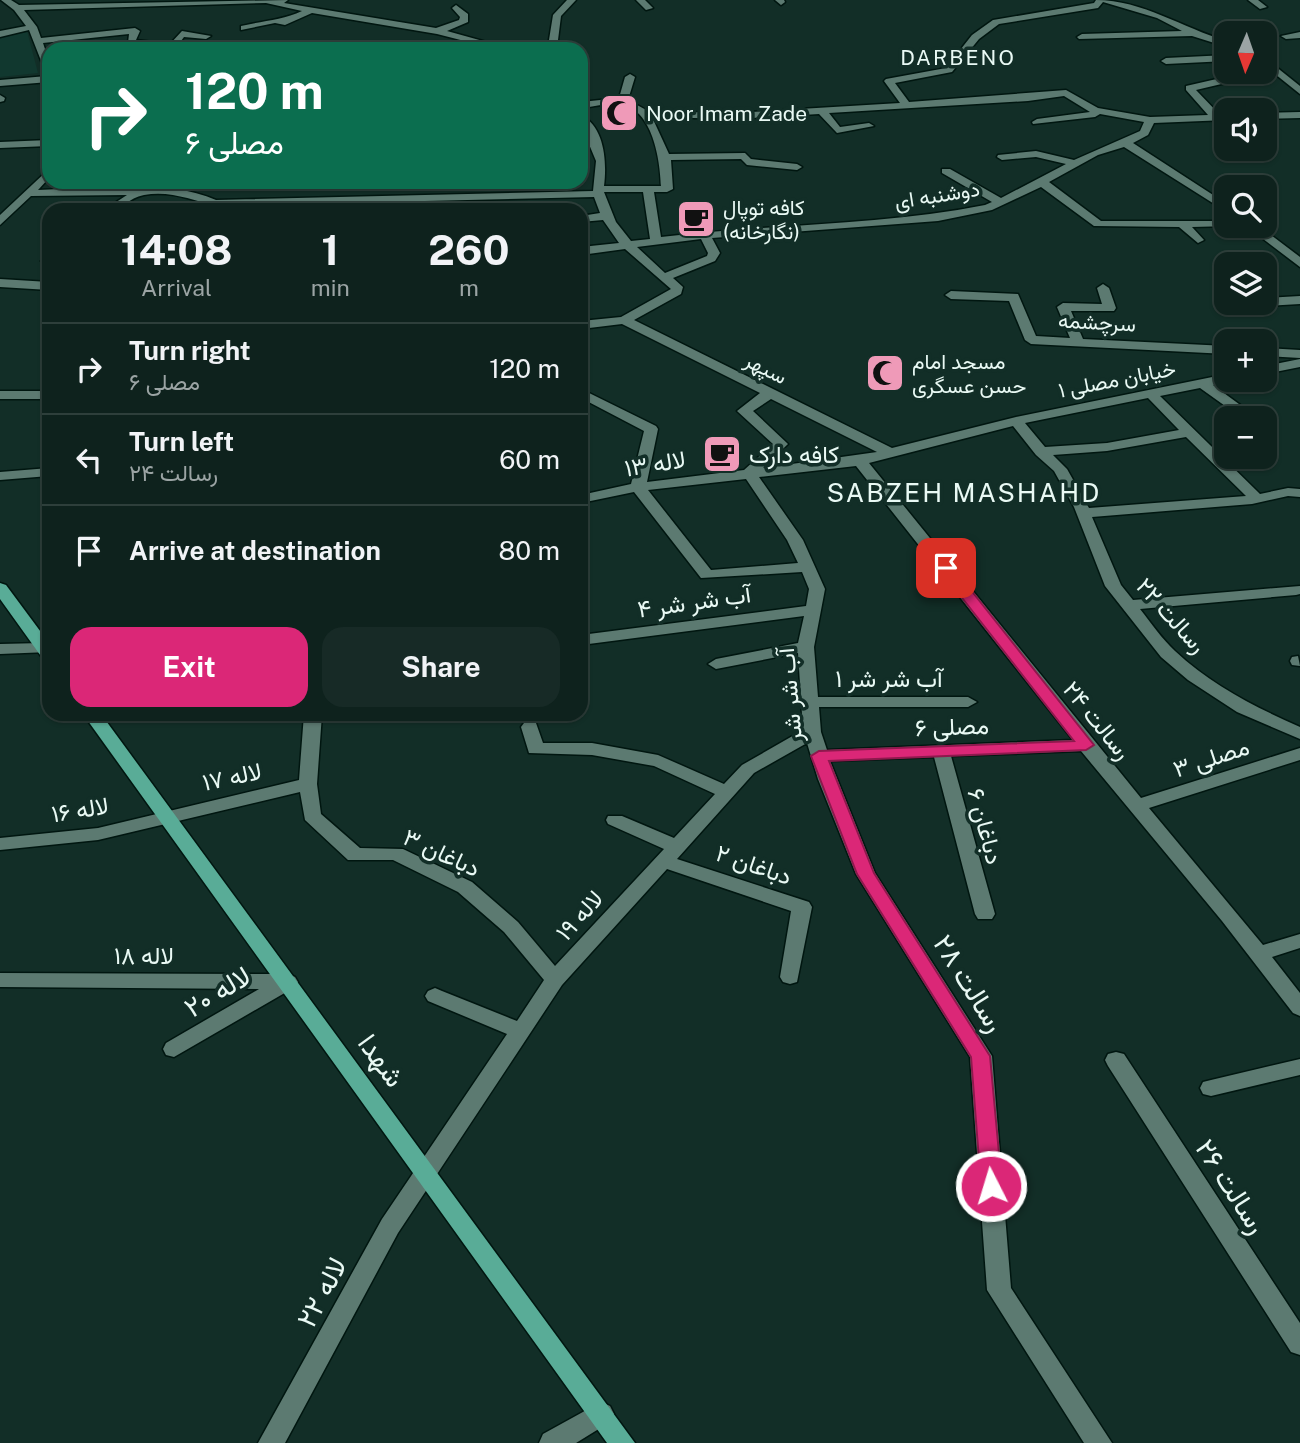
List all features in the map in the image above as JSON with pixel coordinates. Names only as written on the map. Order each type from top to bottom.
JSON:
[{"type":"main road","points":[[0,588],[42,646]]},
{"type":"main road","name":"شهدا","points":[[97,721],[622,1443]]},
{"type":"street","points":[[5,0],[18,8],[32,27],[42,56]]},
{"type":"street","points":[[18,8],[61,3],[284,0]]},
{"type":"street","points":[[553,42],[557,15],[572,0]]},
{"type":"street","points":[[640,0],[649,8]]},
{"type":"street","points":[[907,106],[889,81],[949,70],[973,37],[996,22],[1098,5],[1102,0],[1160,16],[1194,34],[1214,40]]},
{"type":"street","points":[[1252,0],[1264,7]]},
{"type":"street","points":[[256,1],[437,31],[480,42]]},
{"type":"street","points":[[437,31],[463,22],[465,16],[456,8]]},
{"type":"street","points":[[244,28],[275,20],[285,22],[311,10]]},
{"type":"street","points":[[0,34],[32,27]]},
{"type":"street","points":[[37,41],[135,31],[132,42]]},
{"type":"street","points":[[176,42],[182,34],[205,36]]},
{"type":"street","points":[[1082,37],[1194,34]]},
{"type":"street","points":[[1286,36],[1300,35]]},
{"type":"street","points":[[1166,61],[1214,59]]},
{"type":"street","points":[[1280,73],[1300,74]]},
{"type":"street","points":[[1280,73],[1300,91]]},
{"type":"street","points":[[0,83],[42,77]]},
{"type":"street","points":[[623,101],[631,77]]},
{"type":"street","points":[[1214,83],[1189,88],[1214,111]]},
{"type":"street","points":[[588,104],[623,101],[646,114],[752,115],[1028,98],[1066,93],[1095,110],[1150,120],[1214,118]]},
{"type":"street","points":[[749,100],[752,115]]},
{"type":"street","points":[[821,110],[836,130],[869,126]]},
{"type":"street","points":[[1037,122],[1095,114],[1095,110]]},
{"type":"street","points":[[468,203],[527,196],[667,189],[665,157],[646,114]]},
{"type":"street","points":[[1277,116],[1300,115]]},
{"type":"street","name":"دوشنبه ای","points":[[629,246],[730,232],[938,218],[988,208],[1094,153],[1125,144],[1144,134],[1150,120]]},
{"type":"street","points":[[588,133],[601,160],[599,191],[608,216],[638,258],[677,287],[675,294],[624,320],[588,324]]},
{"type":"street","points":[[0,145],[42,143]]},
{"type":"street","points":[[1125,144],[1214,201]]},
{"type":"street","points":[[1002,157],[1036,153],[1075,163]]},
{"type":"street","points":[[665,157],[745,156],[747,162],[797,167]]},
{"type":"street","points":[[946,172],[1000,202]]},
{"type":"street","points":[[0,222],[42,180]]},
{"type":"street","points":[[1042,182],[1098,224],[1214,224]]},
{"type":"street","points":[[30,192],[77,189]]},
{"type":"street","points":[[124,189],[193,194],[215,203]]},
{"type":"street","points":[[524,189],[527,196]]},
{"type":"street","points":[[649,189],[656,243]]},
{"type":"street","points":[[121,203],[139,191]]},
{"type":"street","points":[[204,203],[207,200]]},
{"type":"street","points":[[0,207],[15,207]]},
{"type":"street","points":[[588,218],[608,216]]},
{"type":"street","points":[[1145,224],[1154,233]]},
{"type":"street","points":[[1182,224],[1198,240]]},
{"type":"street","points":[[663,278],[711,258],[713,253],[705,236]]},
{"type":"street","points":[[1268,238],[1300,263]]},
{"type":"street","points":[[588,250],[629,246]]},
{"type":"street","points":[[0,283],[42,286]]},
{"type":"street","points":[[1078,342],[1063,307],[1110,308],[1103,288]]},
{"type":"street","name":"سرچشمه","points":[[951,295],[1014,297],[1031,340],[1214,349]]},
{"type":"street","points":[[1277,301],[1300,300]]},
{"type":"street","name":"سپهر","points":[[624,320],[890,453]]},
{"type":"street","points":[[1277,353],[1300,354]]},
{"type":"street","points":[[1277,368],[1300,363]]},
{"type":"street","name":"خیابان مصلی ۱","points":[[890,453],[1016,421],[1214,381]]},
{"type":"street","points":[[1202,383],[1234,406]]},
{"type":"street","points":[[588,397],[651,429],[638,487],[707,575],[807,567],[795,540],[750,472],[781,444],[744,411],[769,393]]},
{"type":"street","points":[[1150,393],[1258,499]]},
{"type":"street","points":[[0,395],[42,395]]},
{"type":"street","name":"۲۲ رسالت","points":[[1016,421],[1041,452],[1060,469],[1084,513],[1113,586],[1167,653],[1194,676],[1243,708],[1300,734]]},
{"type":"street","points":[[1041,452],[1107,447],[1189,432]]},
{"type":"street","name":"لاله ۱۳","points":[[588,498],[638,487],[860,461],[890,453]]},
{"type":"street","name":"۲۴ رسالت","points":[[860,461],[1300,1008]]},
{"type":"street","points":[[0,477],[42,473]]},
{"type":"street","points":[[1084,513],[1258,499],[1300,493]]},
{"type":"street","name":"آب شر شر","points":[[807,567],[817,589],[806,647],[812,732],[819,756]]},
{"type":"street","points":[[1129,605],[1297,590]]},
{"type":"street","name":"۴ آب شر شر","points":[[588,639],[813,610]]},
{"type":"street","points":[[716,663],[806,647]]},
{"type":"street","points":[[0,649],[42,651]]},
{"type":"street","name":"۱ آب شر شر","points":[[810,702],[968,702]]},
{"type":"street","points":[[308,784],[312,721]]},
{"type":"street","points":[[530,727],[535,749],[592,749],[659,761],[727,792]]},
{"type":"street","name":"۱۹ لاله","points":[[425,1170],[555,980],[748,769],[812,732]]},
{"type":"street","name":"۶ مصلی","points":[[819,756],[1086,745]]},
{"type":"street","name":"۶ دباغان","points":[[941,751],[985,915]]},
{"type":"street","name":"۳ مصلی","points":[[1137,806],[1300,754]]},
{"type":"street","name":"۲۸ رسالت","points":[[819,756],[866,874],[981,1056],[999,1290],[1099,1443]]},
{"type":"street","name":"۱۷ لاله","points":[[166,816],[308,784]]},
{"type":"street","name":"۳ دباغان","points":[[308,784],[312,816],[355,855],[396,854],[465,887],[512,927],[555,980]]},
{"type":"street","name":"لاله ۱۶","points":[[0,844],[98,834],[166,816]]},
{"type":"street","points":[[615,820],[670,854]]},
{"type":"street","name":"۲ دباغان","points":[[670,854],[802,907],[790,977]]},
{"type":"street","points":[[1258,954],[1300,941]]},
{"type":"street","name":"لاله ۱۸","points":[[0,980],[288,982]]},
{"type":"street","name":"۲۰ لاله","points":[[174,1049],[288,982]]},
{"type":"street","points":[[435,996],[521,1031]]},
{"type":"street","name":"۲۶ رسالت","points":[[1116,1060],[1300,1344]]},
{"type":"street","points":[[1210,1088],[1300,1067]]},
{"type":"street","name":"۲۲ لاله","points":[[271,1443],[390,1226],[425,1170]]},
{"type":"street","points":[[552,1443],[601,1414]]},
{"type":"shaded area","points":[[27,31],[38,73],[0,77],[0,36]]},
{"type":"place","name":"Noor Imam Zade","points":[[619,113]]},
{"type":"place","name":"کافه توپال (نگارخانه)","points":[[696,219]]},
{"type":"place","name":"مسجد امام حسن عسگری","points":[[885,373]]},
{"type":"place","name":"کافه دارک","points":[[722,454]]},
{"type":"district","name":"DARBENO","points":[[958,57]]},
{"type":"district","name":"SABZEH MASHAHD","points":[[964,492]]},
{"type":"route","points":[[946,568],[1086,745],[819,756],[866,874],[981,1056],[991,1186]]}]
